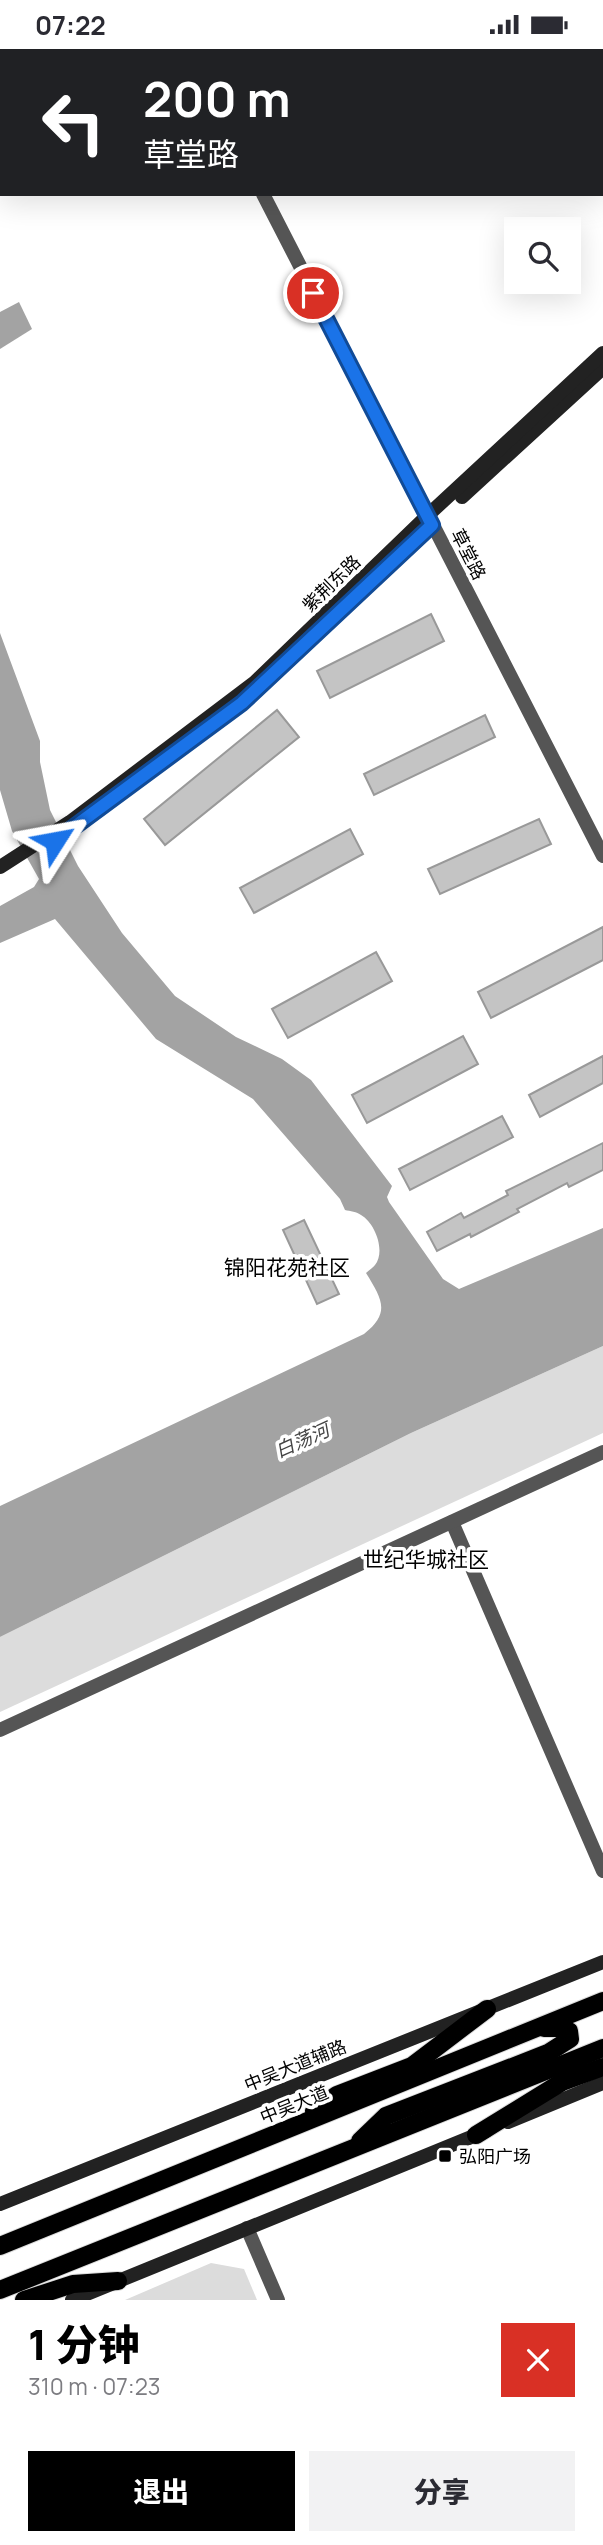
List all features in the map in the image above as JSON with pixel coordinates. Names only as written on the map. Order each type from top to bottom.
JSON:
[{"type":"main road","name":"紫荆东路","points":[[5,869],[73,825],[255,682],[603,353]]},
{"type":"main road","name":"紫荆东路","points":[[429,520],[603,368]]},
{"type":"main road","name":"中吴大道辅路","points":[[0,2204],[603,1962]]},
{"type":"main road","name":"中吴大道","points":[[0,2246],[603,2001]]},
{"type":"main road","points":[[284,2131],[337,2095],[412,2066],[487,2008]]},
{"type":"main road","points":[[352,2148],[386,2116],[548,2053],[570,2039],[569,2031],[560,2028],[536,2028]]},
{"type":"main road","points":[[8,2286],[603,2048]]},
{"type":"main road","points":[[476,2136],[562,2083],[603,2067]]},
{"type":"main road","points":[[72,2300],[603,2084]]},
{"type":"main road","points":[[26,2299],[73,2284],[118,2281]]},
{"type":"street","name":"草堂路","points":[[264,196],[603,856]]},
{"type":"street","points":[[0,1730],[603,1452]]},
{"type":"street","points":[[452,1522],[603,1871]]},
{"type":"street","points":[[247,2228],[278,2300]]},
{"type":"shaded area","points":[[603,1346],[603,1433],[0,1712],[0,1637],[411,1433]]},
{"type":"shaded area","points":[[211,2263],[244,2269],[257,2300],[125,2300]]},
{"type":"water","points":[[19,302],[32,329],[0,349],[0,312]]},
{"type":"water","name":"白荡河","points":[[0,633],[40,741],[40,762],[50,810],[78,866],[122,933],[175,996],[236,1037],[282,1059],[311,1080],[392,1186],[387,1197],[389,1202],[443,1279],[459,1289],[603,1228],[603,1346],[411,1433],[0,1637],[0,1506],[364,1334],[378,1319],[381,1305],[366,1273],[375,1265],[379,1252],[371,1224],[359,1214],[345,1210],[340,1199],[253,1099],[156,1039],[55,919],[0,943],[0,906],[34,887],[39,879],[12,831],[0,790]]},
{"type":"building","points":[[431,614],[444,641],[330,698],[317,671]]},
{"type":"building","points":[[277,710],[299,737],[165,845],[144,819]]},
{"type":"building","points":[[485,715],[495,737],[374,795],[364,774]]},
{"type":"building","points":[[539,819],[551,844],[440,894],[428,869]]},
{"type":"building","points":[[350,829],[363,854],[254,913],[240,888]]},
{"type":"building","points":[[603,927],[603,960],[491,1018],[478,992]]},
{"type":"building","points":[[376,952],[392,981],[288,1038],[272,1009]]},
{"type":"building","points":[[463,1036],[478,1064],[367,1123],[352,1095]]},
{"type":"building","points":[[603,1056],[603,1083],[540,1117],[529,1095]]},
{"type":"building","points":[[502,1116],[513,1137],[410,1190],[399,1169]]},
{"type":"building","points":[[603,1143],[603,1170],[569,1187],[567,1183],[517,1209],[519,1212],[437,1251],[427,1232],[461,1213],[464,1218],[508,1195],[506,1191]]},
{"type":"building","points":[[304,1220],[339,1294],[317,1304],[283,1230]]},
{"type":"place","name":"弘阳广场","points":[[445,2156]]},
{"type":"district","name":"锦阳花苑社区","points":[[287,1267]]},
{"type":"district","name":"世纪华城社区","points":[[426,1559]]},
{"type":"route","points":[[55,841],[242,703],[432,525],[313,293]]}]
